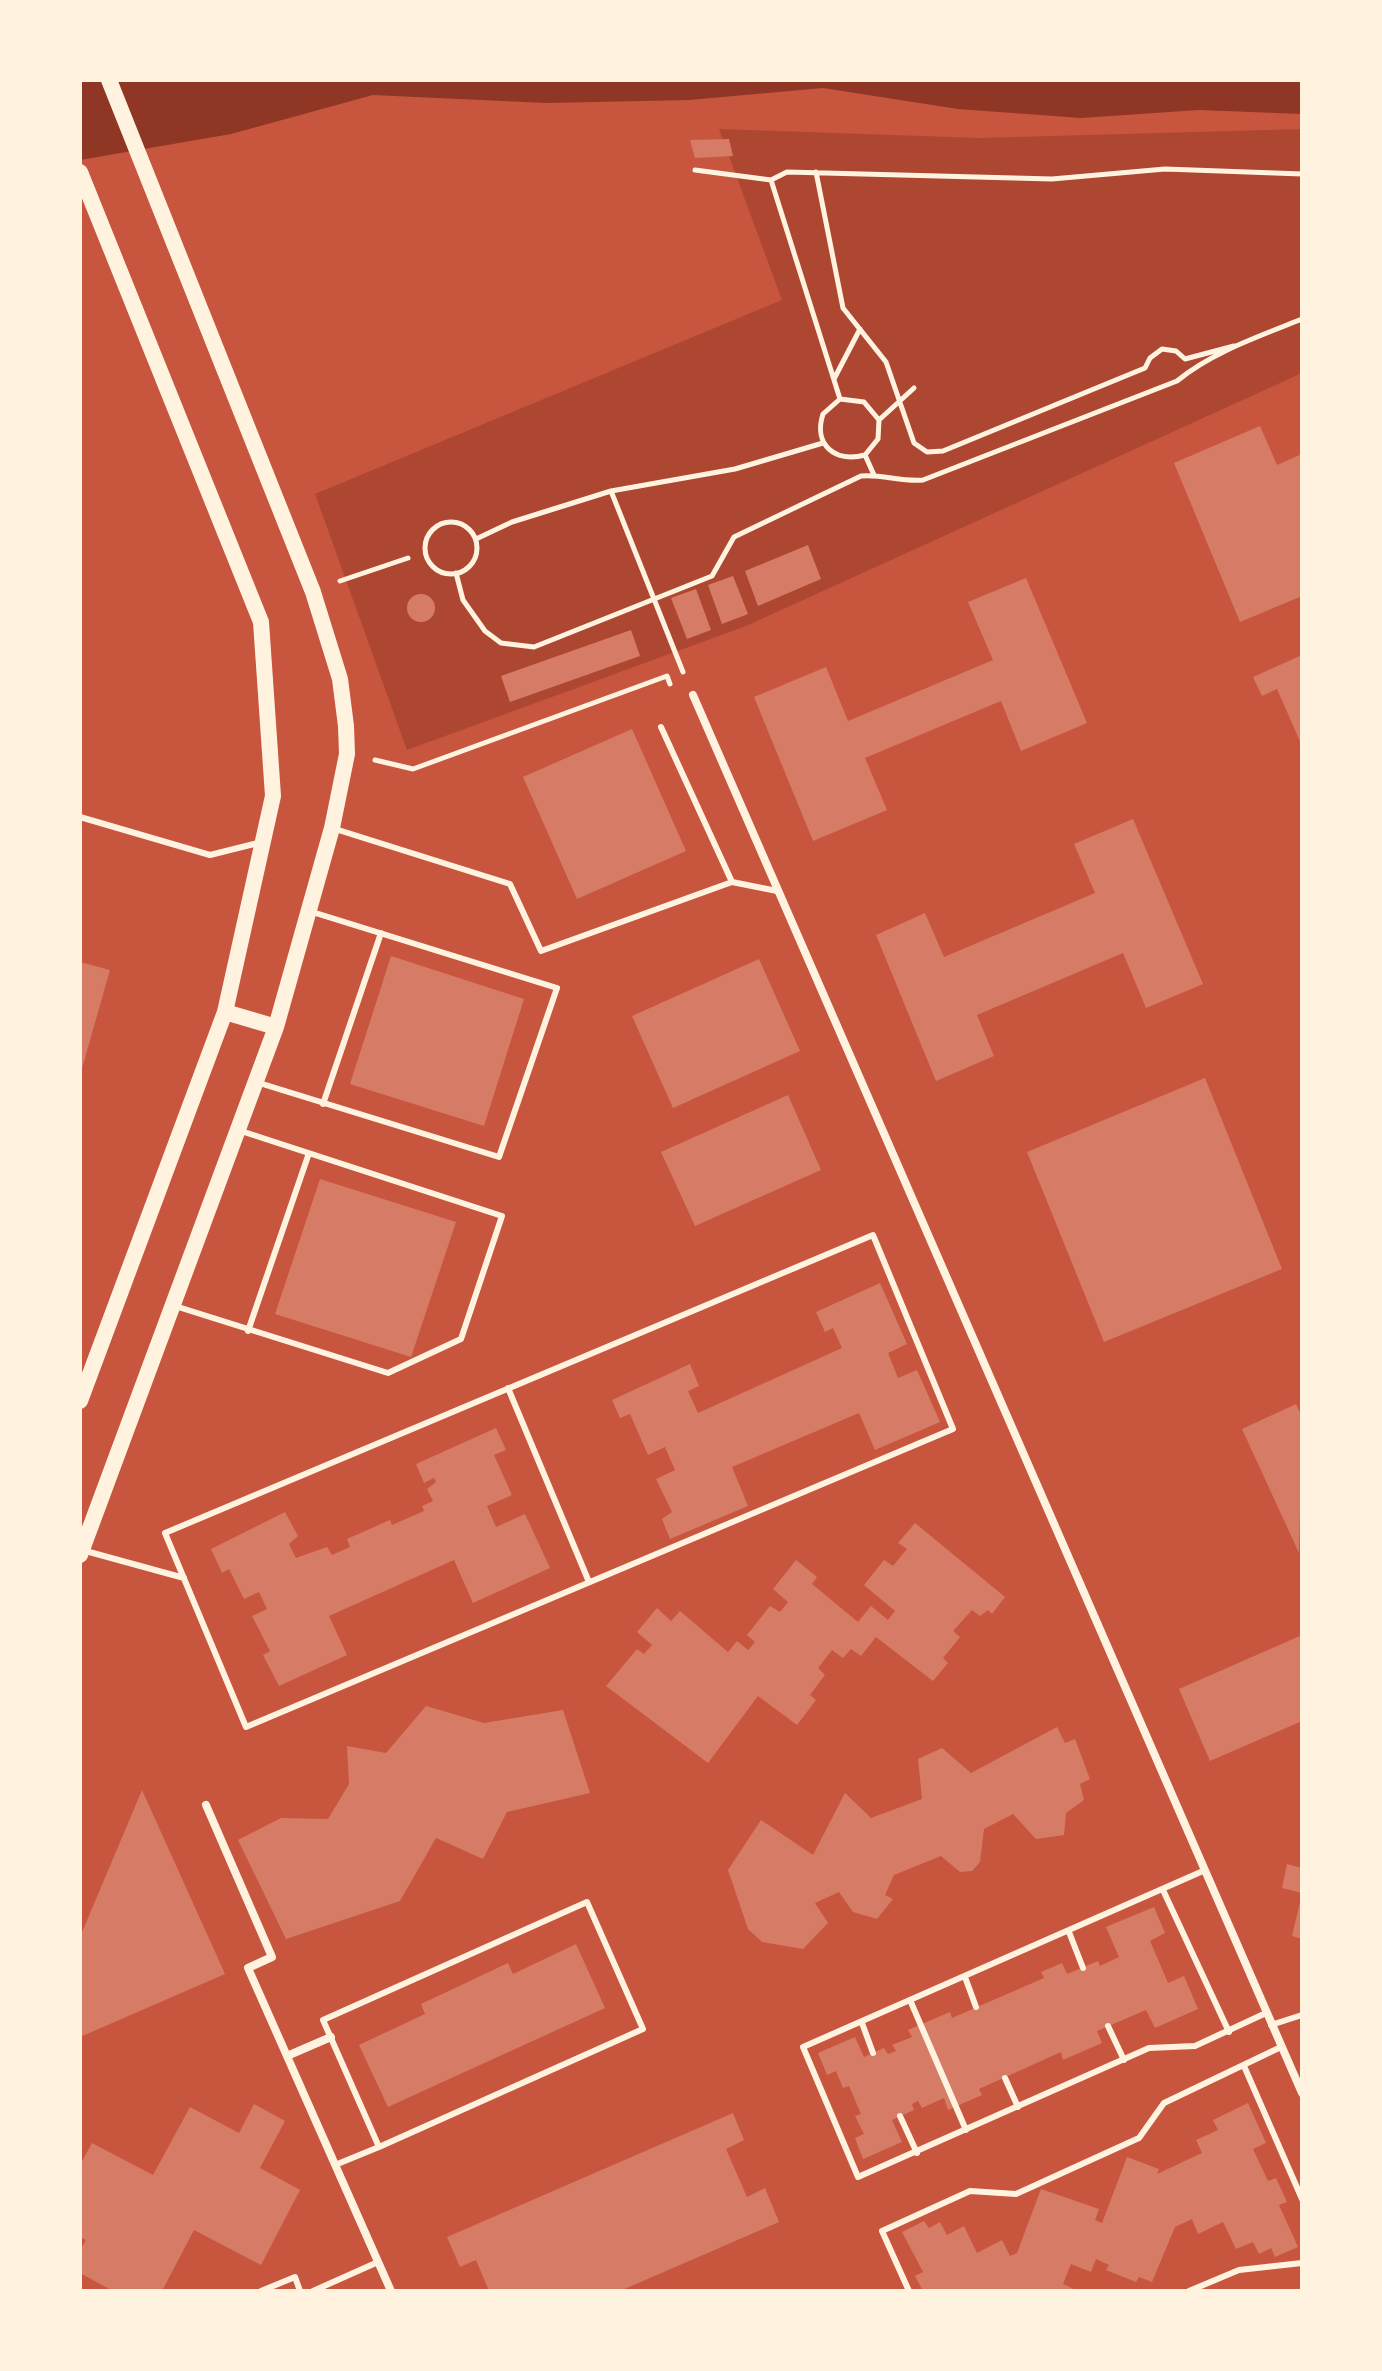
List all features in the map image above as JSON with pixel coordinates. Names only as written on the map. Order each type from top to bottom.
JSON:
[{"type":"main road","points":[[81,1553],[276,1027],[332,828],[347,754],[340,679],[313,592],[109,80]]},
{"type":"main road","points":[[80,172],[261,622],[273,796],[225,1012],[80,1401]]},
{"type":"main road","points":[[225,1012],[276,1027]]},
{"type":"street","points":[[693,695],[1302,2093]]},
{"type":"street","points":[[206,1805],[272,1957],[248,1968],[391,2291]]},
{"type":"street","points":[[287,2056],[331,2037]]},
{"type":"lane","points":[[661,727],[732,882]]},
{"type":"lane","points":[[80,817],[210,855],[262,841]]},
{"type":"lane","points":[[332,828],[510,884],[541,951],[732,882],[777,891]]},
{"type":"lane","points":[[255,1081],[499,1157],[557,988],[309,911]]},
{"type":"lane","points":[[323,1104],[381,933]]},
{"type":"lane","points":[[172,1305],[388,1373],[461,1339],[502,1216],[237,1129]]},
{"type":"lane","points":[[248,1331],[309,1153]]},
{"type":"lane","points":[[873,1235],[953,1429],[246,1727],[165,1533],[508,1388],[873,1235]]},
{"type":"lane","points":[[508,1388],[589,1582]]},
{"type":"lane","points":[[81,1553],[184,1578]]},
{"type":"lane","points":[[1203,1871],[803,2047],[858,2177],[1149,2048],[1195,2046],[1266,2013]]},
{"type":"lane","points":[[1163,1890],[1229,2032]]},
{"type":"lane","points":[[335,2165],[379,2147],[643,2029],[587,1902],[323,2020],[379,2147]]},
{"type":"lane","points":[[1069,1932],[1083,1968]]},
{"type":"lane","points":[[965,1977],[976,2007]]},
{"type":"lane","points":[[910,2000],[966,2130]]},
{"type":"lane","points":[[1271,2025],[1302,2015]]},
{"type":"lane","points":[[862,2023],[873,2053]]},
{"type":"lane","points":[[1108,2026],[1124,2060]]},
{"type":"lane","points":[[909,2291],[882,2231],[970,2191],[1016,2194],[1139,2138],[1164,2103],[1281,2047]]},
{"type":"lane","points":[[1244,2066],[1302,2199]]},
{"type":"lane","points":[[1005,2078],[1018,2107]]},
{"type":"lane","points":[[900,2116],[917,2153]]},
{"type":"lane","points":[[313,2291],[378,2262]]},
{"type":"lane","points":[[1189,2291],[1239,2270],[1302,2263]]},
{"type":"lane","points":[[261,2291],[295,2277],[300,2291]]},
{"type":"path","points":[[695,170],[771,180],[787,172],[1052,179],[1165,169],[1302,174]]},
{"type":"path","points":[[816,172],[843,308],[886,362],[914,443],[919,449],[935,453],[1145,368],[1150,358],[1162,349],[1176,351],[1185,359],[1190,371]]},
{"type":"path","points":[[771,180],[840,399]]},
{"type":"path","points":[[456,573],[472,617],[501,643],[534,647],[712,576],[734,537],[861,476],[874,475],[905,482],[923,480],[1177,381],[1190,371],[1247,342],[1302,319]]},
{"type":"path","points":[[833,379],[860,329]]},
{"type":"path","points":[[1185,359],[1247,342]]},
{"type":"path","points":[[879,420],[914,388]]},
{"type":"path","points":[[840,399],[864,402],[879,420],[878,439],[865,455],[842,458],[830,453],[823,443],[820,425],[823,414],[840,399]]},
{"type":"path","points":[[476,539],[512,522],[611,491],[735,469],[823,443]]},
{"type":"path","points":[[865,455],[874,475]]},
{"type":"path","points":[[611,491],[693,695]]},
{"type":"path","points":[[454,522],[467,527],[476,539],[477,552],[472,564],[456,573],[436,569],[428,561],[425,545],[430,532],[441,524],[454,522]]},
{"type":"path","points":[[313,592],[408,558]]},
{"type":"path","points":[[347,754],[413,769],[667,676]]},
{"type":"shaded area","points":[[80,80],[1302,80],[1302,114],[1199,110],[1081,118],[958,109],[823,88],[689,100],[546,103],[373,95],[231,134],[80,160]]},
{"type":"shaded area","points":[[719,129],[980,138],[1302,129],[1302,373],[746,626],[407,750],[315,494],[782,300]]},
{"type":"building","points":[[729,139],[733,156],[695,158],[690,140]]},
{"type":"building","points":[[1260,426],[1277,465],[1302,454],[1302,596],[1240,622],[1174,463]]},
{"type":"building","points":[[808,545],[821,579],[758,606],[745,571]]},
{"type":"building","points":[[733,576],[748,614],[722,624],[708,585]]},
{"type":"building","points":[[1026,578],[1087,723],[1021,751],[1001,701],[865,758],[887,810],[813,841],[754,697],[826,667],[848,721],[993,660],[968,602]]},
{"type":"building","points":[[696,589],[711,630],[687,639],[671,598]]},
{"type":"building","points":[[421,594],[431,598],[435,608],[431,618],[421,622],[411,618],[407,608],[411,598]]},
{"type":"building","points":[[631,630],[640,656],[510,702],[501,676]]},
{"type":"building","points":[[1302,655],[1302,746],[1277,689],[1262,696],[1253,677]]},
{"type":"building","points":[[632,729],[686,851],[577,899],[523,777]]},
{"type":"building","points":[[1133,819],[1203,984],[1146,1008],[1123,953],[977,1015],[994,1056],[936,1081],[876,935],[925,913],[944,957],[1095,893],[1074,844]]},
{"type":"building","points":[[391,956],[524,999],[484,1126],[350,1084]]},
{"type":"building","points":[[759,959],[800,1051],[673,1108],[632,1016]]},
{"type":"building","points":[[80,962],[110,970],[81,1072],[80,1072]]},
{"type":"building","points":[[1205,1078],[1282,1269],[1104,1342],[1027,1152]]},
{"type":"building","points":[[788,1095],[821,1170],[695,1226],[661,1152]]},
{"type":"building","points":[[320,1179],[456,1222],[411,1357],[275,1314]]},
{"type":"building","points":[[880,1283],[907,1344],[888,1353],[898,1378],[917,1370],[940,1422],[875,1450],[859,1413],[732,1467],[748,1506],[670,1539],[662,1519],[672,1512],[656,1479],[675,1470],[665,1447],[648,1455],[630,1414],[620,1418],[612,1400],[690,1364],[699,1386],[688,1391],[698,1413],[842,1348],[833,1328],[825,1332],[816,1312]]},
{"type":"building","points":[[1296,1404],[1302,1417],[1299,1553],[1242,1429]]},
{"type":"building","points":[[496,1428],[506,1450],[494,1455],[512,1495],[487,1506],[496,1527],[525,1514],[550,1568],[473,1603],[454,1560],[329,1616],[347,1655],[279,1686],[263,1655],[270,1651],[252,1616],[267,1609],[259,1592],[244,1599],[229,1569],[222,1573],[211,1549],[285,1512],[298,1536],[289,1544],[296,1558],[327,1547],[332,1555],[350,1547],[347,1539],[390,1520],[392,1525],[424,1511],[422,1506],[433,1501],[427,1489],[436,1482],[434,1478],[424,1483],[416,1464]]},
{"type":"building","points":[[915,1523],[1005,1597],[992,1614],[988,1610],[980,1616],[972,1610],[953,1631],[960,1637],[943,1658],[948,1663],[933,1681],[876,1637],[861,1656],[851,1649],[843,1658],[832,1650],[818,1668],[825,1675],[810,1695],[816,1700],[797,1725],[758,1696],[708,1763],[606,1686],[637,1649],[644,1654],[652,1645],[637,1632],[657,1608],[671,1621],[680,1611],[728,1652],[737,1641],[748,1650],[755,1642],[747,1635],[770,1606],[780,1612],[788,1602],[773,1589],[796,1560],[817,1577],[812,1584],[858,1622],[871,1606],[888,1620],[895,1611],[864,1585],[884,1560],[893,1566],[907,1549],[898,1543]]},
{"type":"building","points":[[1302,1635],[1302,1721],[1210,1761],[1179,1689]]},
{"type":"building","points":[[426,1706],[484,1723],[563,1710],[590,1793],[507,1812],[483,1859],[436,1838],[400,1901],[286,1939],[238,1840],[281,1818],[328,1819],[349,1784],[347,1746],[386,1753]]},
{"type":"building","points":[[1057,1727],[1065,1743],[1075,1739],[1090,1779],[1080,1784],[1084,1800],[1066,1813],[1064,1835],[1036,1839],[1013,1814],[984,1829],[980,1862],[972,1871],[960,1872],[941,1856],[894,1875],[885,1895],[893,1899],[877,1919],[853,1912],[839,1892],[815,1903],[828,1923],[803,1949],[762,1942],[748,1929],[728,1870],[761,1820],[813,1855],[845,1793],[871,1818],[922,1799],[918,1759],[942,1748],[971,1773]]},
{"type":"building","points":[[142,1790],[225,1974],[80,2037],[80,1937]]},
{"type":"building","points":[[1287,1864],[1302,1868],[1302,1893],[1282,1888]]},
{"type":"building","points":[[1302,1898],[1302,1939],[1292,1936]]},
{"type":"building","points":[[1154,1907],[1165,1933],[1150,1941],[1168,1983],[1184,1976],[1198,2009],[1155,2028],[1146,2010],[1097,2031],[1102,2043],[1063,2060],[1061,2052],[979,2089],[982,2095],[948,2110],[944,2098],[922,2108],[918,2101],[912,2104],[914,2110],[892,2120],[902,2142],[863,2159],[855,2138],[864,2134],[855,2116],[861,2114],[849,2086],[843,2088],[836,2071],[827,2075],[818,2053],[855,2037],[864,2057],[884,2048],[888,2054],[896,2051],[892,2045],[912,2037],[908,2030],[950,2012],[952,2018],[1044,1978],[1041,1972],[1062,1963],[1067,1974],[1098,1961],[1100,1966],[1119,1957],[1106,1927]]},
{"type":"building","points":[[576,1944],[605,2008],[388,2107],[359,2045],[425,2014],[421,2004],[508,1963],[513,1974]]},
{"type":"building","points":[[1248,2103],[1266,2143],[1253,2149],[1268,2181],[1276,2178],[1287,2202],[1279,2205],[1298,2247],[1275,2257],[1271,2248],[1259,2254],[1253,2242],[1236,2249],[1223,2222],[1198,2234],[1192,2219],[1175,2227],[1152,2282],[1139,2277],[1136,2282],[1106,2270],[1109,2265],[1096,2259],[1091,2272],[1071,2264],[1063,2284],[1078,2291],[923,2291],[915,2276],[923,2272],[902,2232],[924,2221],[929,2228],[940,2222],[947,2235],[964,2226],[977,2253],[1002,2240],[1010,2256],[1017,2253],[1041,2189],[1099,2209],[1095,2220],[1102,2223],[1127,2157],[1159,2169],[1157,2174],[1202,2153],[1196,2140],[1218,2130],[1213,2120]]},
{"type":"building","points":[[254,2104],[285,2121],[260,2168],[300,2190],[261,2265],[194,2230],[162,2291],[113,2291],[80,2273],[80,2250],[86,2240],[80,2237],[80,2165],[92,2143],[153,2175],[190,2107],[239,2133]]},
{"type":"building","points":[[733,2113],[744,2140],[726,2149],[747,2197],[765,2188],[779,2222],[620,2291],[489,2291],[476,2260],[460,2267],[447,2237]]}]
